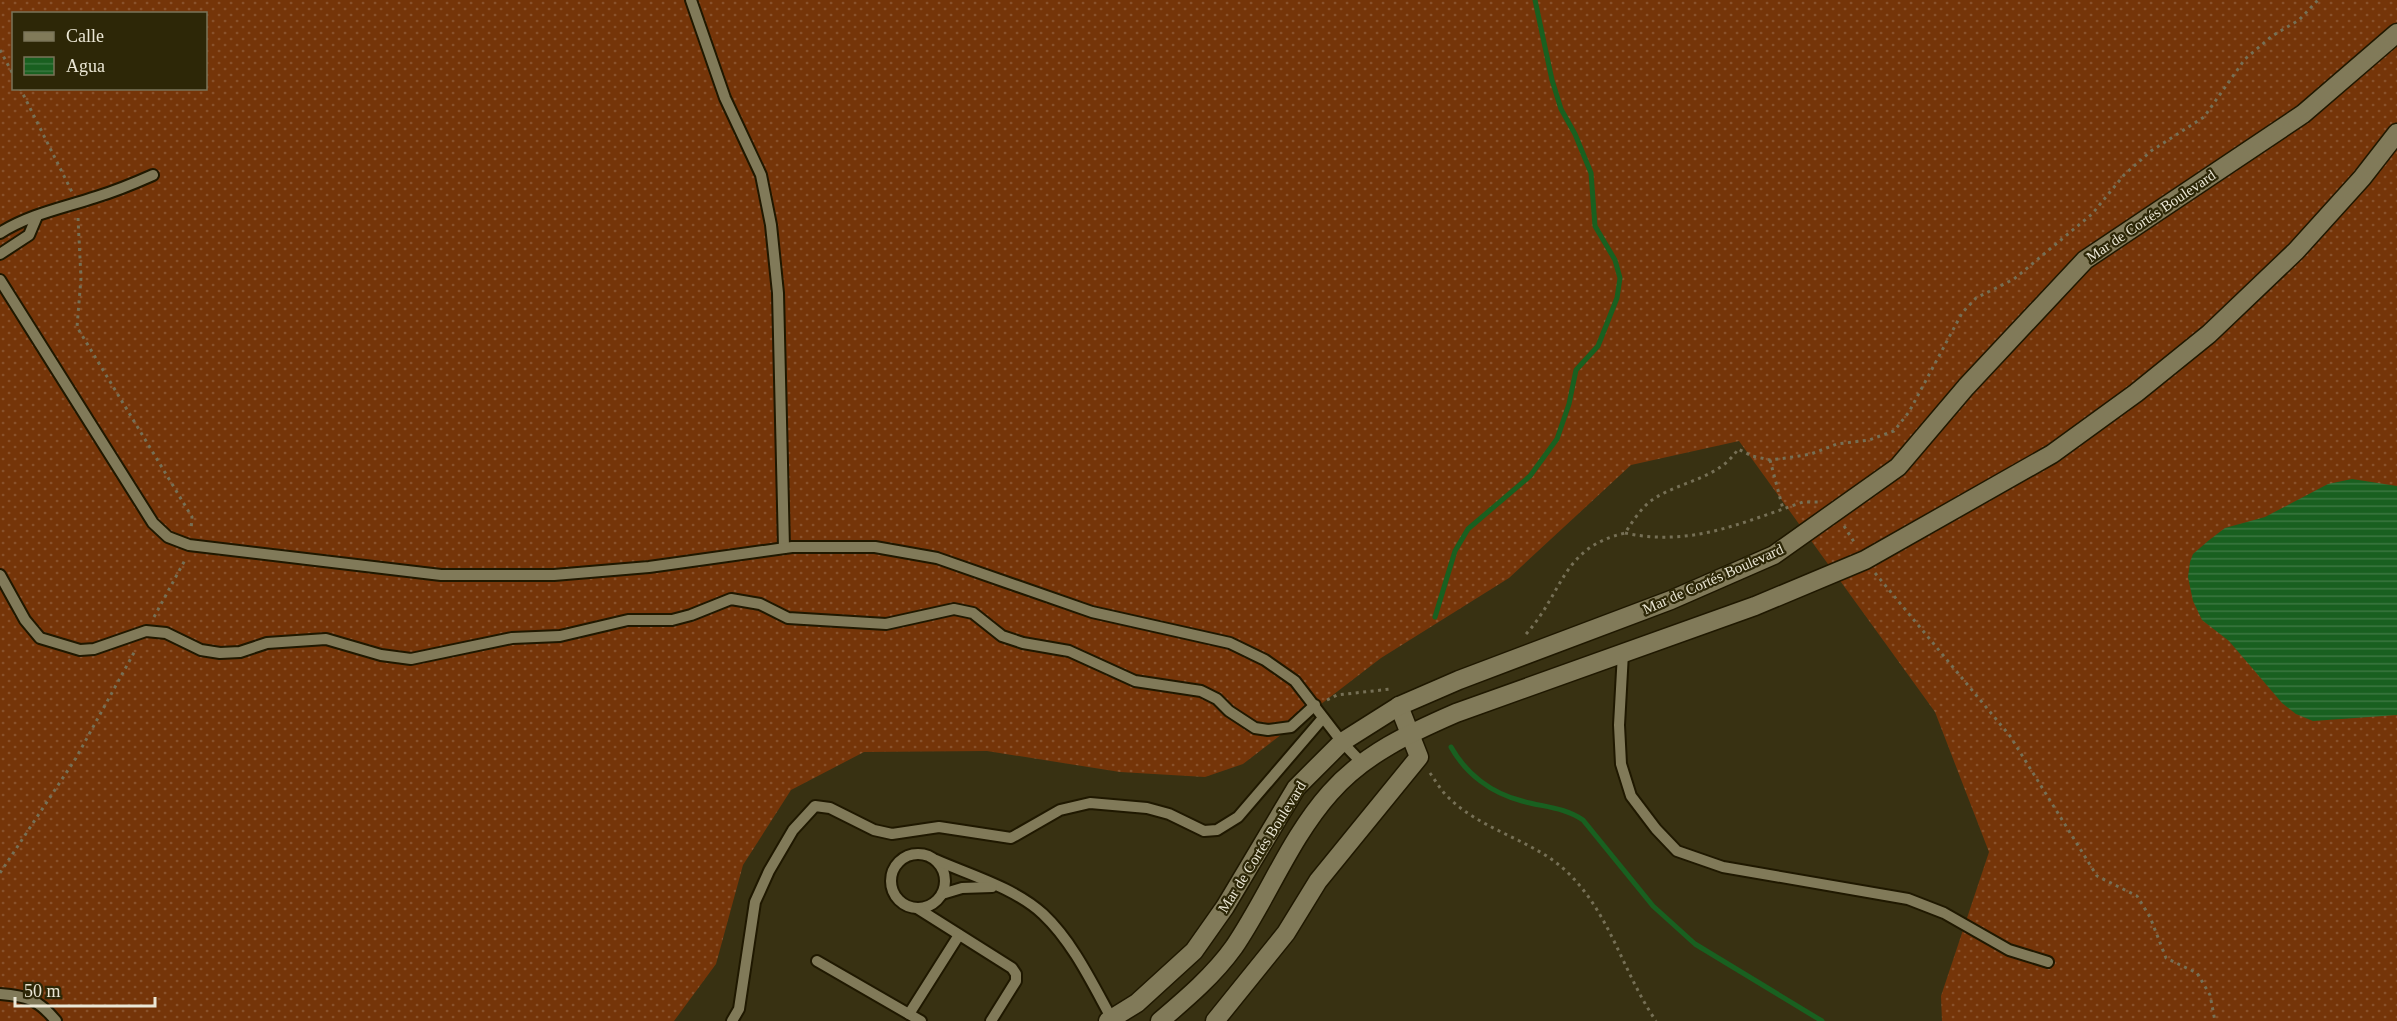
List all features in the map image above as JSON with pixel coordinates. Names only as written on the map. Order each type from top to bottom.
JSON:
[{"type":"street","name":"Mar de Cortés Boulevard","points":[[1111,1020],[1137,1002],[1194,951],[1225,907],[1296,788],[1342,742],[1399,706],[1459,680],[1620,620],[1774,555],[1836,514],[1898,467],[1966,387],[2085,260],[2303,114],[2397,33]]},
{"type":"street","points":[[1160,1021],[1201,986],[1232,949],[1306,823],[1331,792],[1362,763],[1410,734],[1456,713],[1755,606],[1865,560],[2052,454],[2209,334],[2296,251],[2362,178],[2397,133]]},
{"type":"street","points":[[1620,620],[1623,653]]},
{"type":"street","points":[[1215,1021],[1286,933],[1318,881],[1419,757],[1399,706]]},
{"type":"lane","points":[[691,0],[725,98],[761,175],[771,225],[777,293],[784,548]]},
{"type":"lane","points":[[0,233],[20,220],[153,175]]},
{"type":"lane","points":[[0,254],[29,234],[37,216]]},
{"type":"lane","points":[[0,280],[153,523],[168,537],[189,545],[441,575],[554,575],[649,567],[784,548],[875,547],[937,558],[1092,612],[1230,643],[1265,660],[1295,681],[1342,742],[1362,763]]},
{"type":"lane","points":[[0,575],[25,620],[40,638],[80,650],[94,649],[146,631],[166,633],[201,650],[220,653],[240,652],[267,643],[318,639],[367,649],[381,656],[411,659],[512,638],[560,636],[628,620],[672,620],[731,599],[760,604],[788,618],[886,624],[895,624],[934,612],[964,609],[1002,636],[1023,643],[1069,651],[1135,681],[1182,687],[1210,694],[1255,728],[1269,730],[1291,727],[1315,705]]},
{"type":"lane","points":[[1623,653],[1619,724],[1621,764],[1632,796],[1656,829],[1677,851],[1723,867],[1908,899],[1944,913],[2009,950],[2048,962]]},
{"type":"lane","points":[[732,1021],[739,1009],[755,903],[769,871],[793,830],[814,806],[830,807],[867,827],[892,834],[939,827],[1011,838],[1029,830],[1053,813],[1090,803],[1147,808],[1169,814],[1204,831],[1217,830],[1238,817],[1323,718]]},
{"type":"lane","points":[[991,1021],[1016,981],[1016,974],[1012,968],[916,908],[901,902],[895,895],[891,879],[893,871],[904,858],[920,854],[936,860],[1021,898],[1041,912],[1058,930],[1111,1020]]},
{"type":"lane","points":[[936,860],[945,874],[942,894]]},
{"type":"lane","points":[[916,908],[933,904],[942,894],[962,888],[995,886]]},
{"type":"lane","points":[[909,1014],[959,935]]},
{"type":"lane","points":[[817,961],[921,1021]]},
{"type":"lane","points":[[0,994],[31,998],[46,1009],[56,1021]]},
{"type":"path","points":[[1625,533],[1637,515],[1656,498],[1730,462],[1738,449],[1752,456],[1770,460],[1811,454],[1837,444],[1869,440],[1894,431],[1909,412],[1962,314],[1976,298],[2014,279],[2092,214],[2124,175],[2151,151],[2204,117],[2245,59],[2272,36],[2299,20],[2318,0]]},
{"type":"path","points":[[0,50],[12,72]]},
{"type":"path","points":[[0,873],[76,758],[185,560],[192,517],[77,327],[81,278],[78,202],[21,90]]},
{"type":"path","points":[[1770,460],[1783,509]]},
{"type":"path","points":[[1525,636],[1576,558],[1595,542],[1625,533],[1650,539],[1681,539],[1709,534],[1803,502],[1827,504],[1836,514],[1865,560],[1901,607],[2010,736],[2097,876],[2137,896],[2150,917],[2166,958],[2197,973],[2210,995],[2215,1021]]},
{"type":"path","points":[[1419,757],[1445,794],[1460,807],[1547,856],[1569,874],[1600,913],[1656,1021]]},
{"type":"shaded area","points":[[0,0],[2397,0],[2397,1021],[1942,1021],[1941,996],[1989,852],[1935,712],[1739,441],[1631,465],[1509,578],[1381,658],[1243,764],[1205,777],[1120,772],[987,751],[864,752],[791,790],[743,865],[716,964],[674,1021],[0,1021]]},
{"type":"water","points":[[2352,479],[2397,486],[2397,715],[2313,721],[2296,714],[2282,703],[2229,641],[2202,620],[2193,601],[2188,577],[2190,562],[2193,554],[2225,528],[2265,517],[2328,484]]},
{"type":"waterway","points":[[1435,617],[1455,551],[1468,529],[1530,476],[1557,439],[1569,404],[1576,370],[1598,346],[1617,298],[1620,278],[1615,260],[1595,226],[1591,173],[1575,134],[1561,109],[1552,80],[1535,0]]},
{"type":"waterway","points":[[1451,747],[1464,766],[1490,788],[1530,803],[1561,810],[1583,820],[1653,906],[1695,944],[1822,1021]]}]
